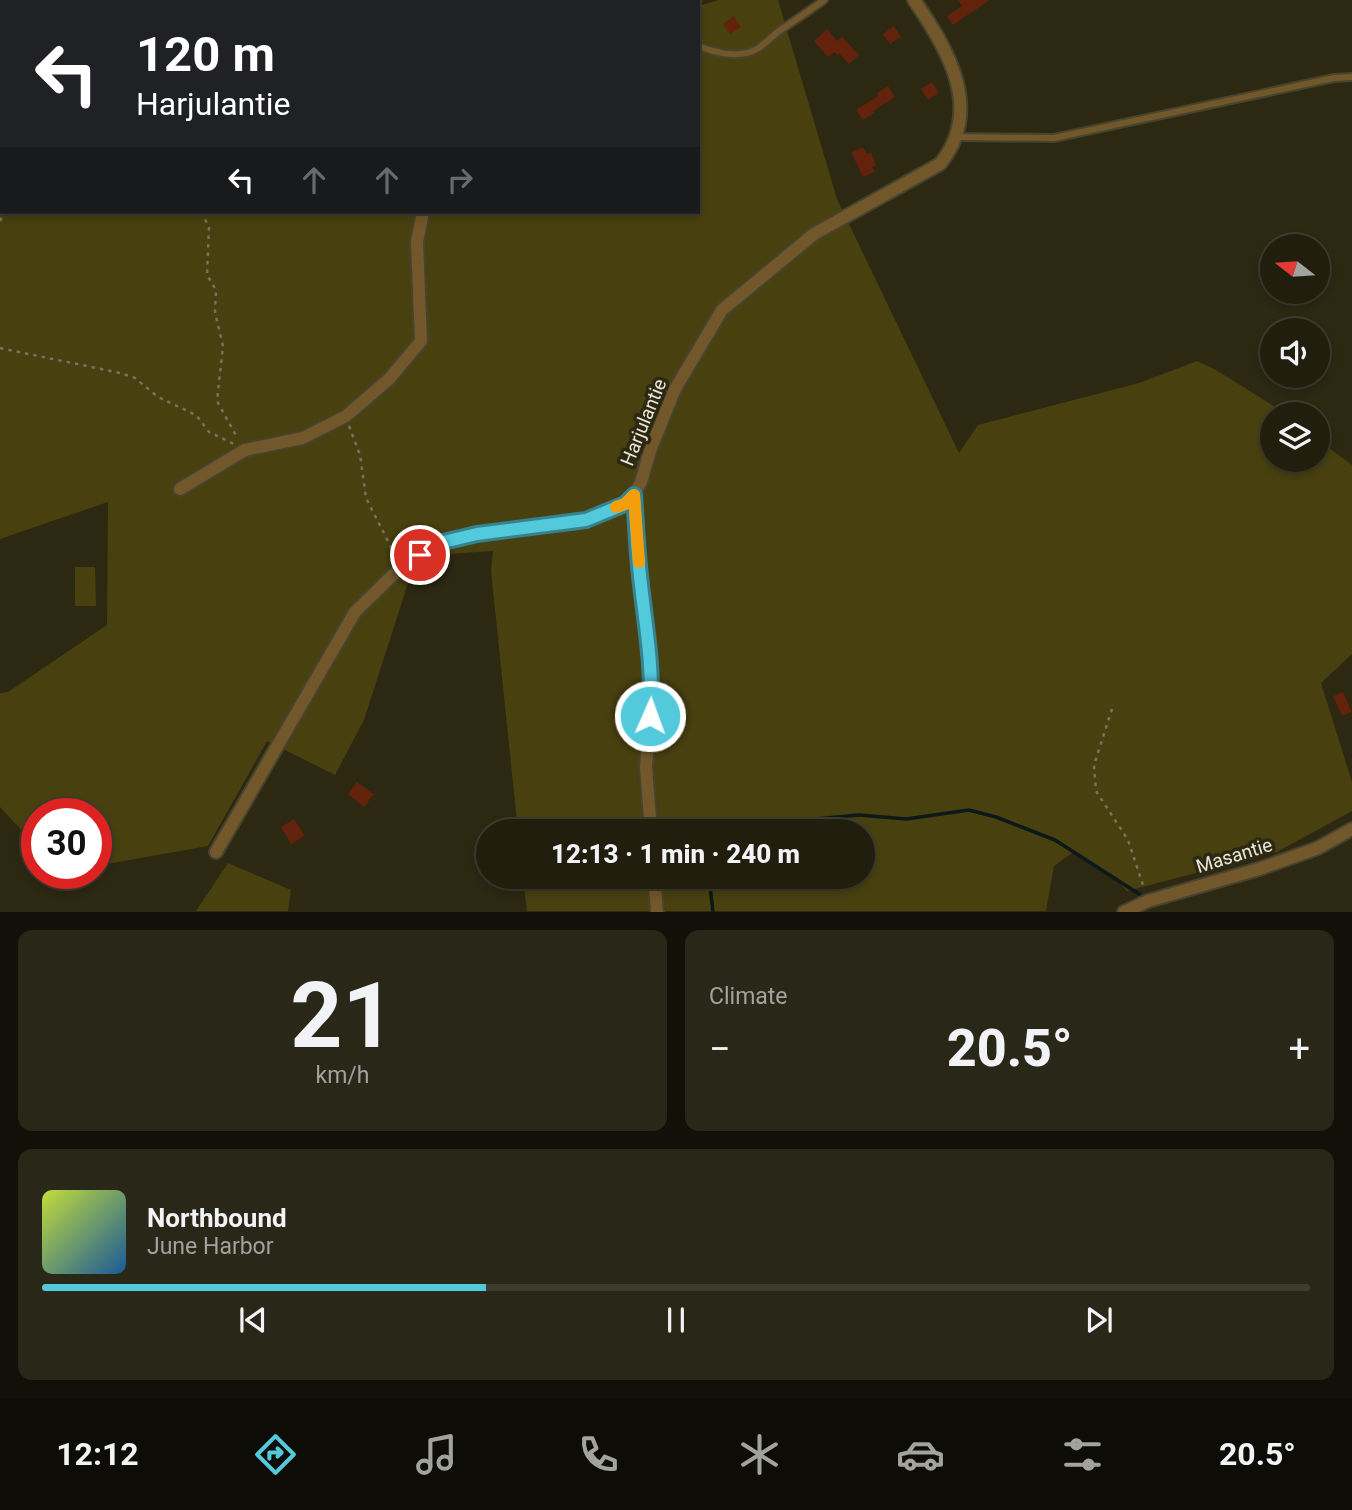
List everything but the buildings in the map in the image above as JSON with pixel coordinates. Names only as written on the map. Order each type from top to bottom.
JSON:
[{"type":"street","name":"Harjulantie","points":[[216,852],[355,612],[401,567],[439,543],[477,534],[586,520],[625,504],[641,482],[649,452],[675,389],[722,310],[814,234],[940,164],[950,153],[957,137],[961,112],[959,92],[951,63],[936,32],[914,0]]},
{"type":"street","points":[[180,489],[245,450],[303,438],[346,416],[389,379],[421,341],[417,242],[423,214]]},
{"type":"street","points":[[634,495],[652,679],[646,767],[650,819]]},
{"type":"street","name":"Masantie","points":[[1124,912],[1148,901],[1259,869],[1318,848],[1352,829]]},
{"type":"street","points":[[655,889],[657,912]]},
{"type":"lane","points":[[700,47],[728,54],[742,54],[757,49],[824,0]]},
{"type":"lane","points":[[957,137],[1054,138],[1334,78],[1352,77]]},
{"type":"path","points":[[202,214],[209,226],[207,275],[216,290],[215,312],[223,346],[217,401],[245,450]]},
{"type":"path","points":[[0,348],[135,378],[158,397],[196,415],[209,432],[245,450]]},
{"type":"path","points":[[346,416],[360,454],[366,498],[401,567]]},
{"type":"path","points":[[1112,709],[1094,765],[1096,791],[1129,840],[1148,901]]},
{"type":"shaded area","points":[[719,0],[778,0],[837,199],[959,453],[978,425],[1139,383],[1197,361],[1267,402],[1260,402],[1260,472],[1330,472],[1330,449],[1352,465],[1352,654],[1321,683],[1352,782],[1352,811],[1277,852],[1127,891],[1112,875],[1075,851],[1054,866],[1046,911],[527,911],[524,889],[875,889],[875,819],[517,819],[491,571],[493,551],[449,554],[411,574],[364,720],[335,775],[267,741],[208,846],[112,863],[112,798],[21,798],[21,830],[0,807],[0,693],[8,692],[107,625],[108,502],[0,539],[0,214],[700,214],[700,5]]},
{"type":"shaded area","points":[[75,567],[95,567],[96,606],[75,606]]},
{"type":"shaded area","points":[[228,863],[291,890],[288,911],[196,911]]},
{"type":"waterway","points":[[815,819],[859,815],[906,819],[969,810],[996,817],[1055,840],[1139,894]]},
{"type":"waterway","points":[[710,889],[713,912]]},
{"type":"slow traffic","points":[[616,507],[625,504],[634,495],[639,562]]},
{"type":"route","points":[[420,555],[439,543],[477,534],[586,520],[625,504],[634,495],[651,668],[650,716]]}]
